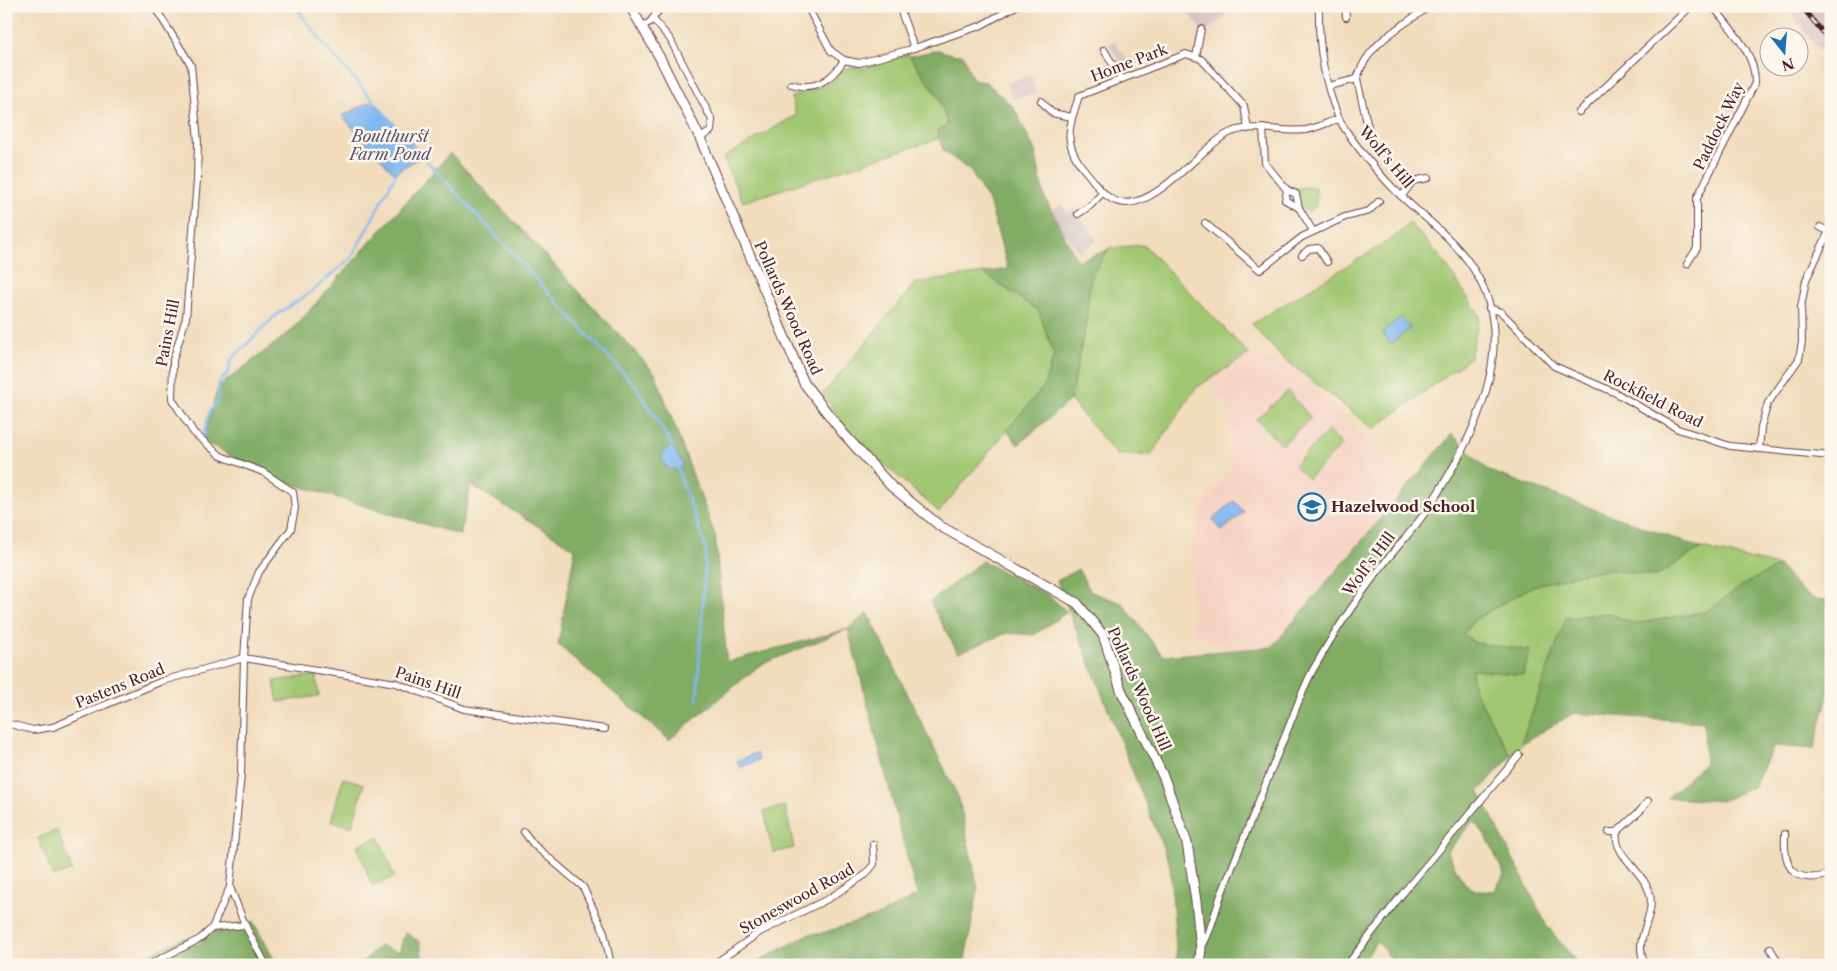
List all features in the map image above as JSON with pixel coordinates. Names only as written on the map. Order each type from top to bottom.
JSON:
[{"type":"street","name":"Pains Hill","points":[[154,6],[191,65],[197,122],[197,180],[186,318],[173,360],[172,400],[194,433],[221,456],[263,472],[293,492],[295,508],[291,529],[259,572],[248,599],[244,658],[241,774],[230,887],[245,925],[266,965]]},
{"type":"street","name":"Pollards Wood Road","points":[[630,6],[643,26],[700,138],[804,383],[843,433],[891,486],[940,526],[947,529]]},
{"type":"street","points":[[643,26],[653,19],[662,6]]},
{"type":"street","points":[[807,6],[831,50],[844,60],[867,63],[980,26],[1016,6]]},
{"type":"street","points":[[899,6],[914,48]]},
{"type":"street","name":"Wolf's Hill","points":[[1200,949],[1210,932],[1221,895],[1313,668],[1378,571],[1422,516],[1462,452],[1476,421],[1494,359],[1494,331],[1489,308],[1478,277],[1457,246],[1402,196],[1371,162],[1338,118],[1328,86],[1320,45],[1319,6]]},
{"type":"street","points":[[1345,6],[1346,17]]},
{"type":"street","points":[[1370,136],[1357,79],[1361,64],[1371,50],[1430,6]]},
{"type":"street","points":[[1580,112],[1691,6]]},
{"type":"street","name":"Paddock Way","points":[[1687,264],[1697,248],[1697,198],[1755,83],[1755,73],[1750,56],[1713,6]]},
{"type":"street","points":[[653,19],[670,38],[712,120],[714,126],[711,131],[700,138]]},
{"type":"street","points":[[1201,29],[1196,57],[1201,59],[1244,106],[1248,128]]},
{"type":"street","points":[[1104,50],[1122,79]]},
{"type":"street","name":"Home Park","points":[[1196,57],[1186,54],[1079,96],[1068,138],[1074,158],[1107,196],[1124,203],[1140,201],[1177,176],[1227,134],[1248,128],[1307,130],[1338,118]]},
{"type":"street","points":[[791,84],[806,88],[829,80],[844,60]]},
{"type":"street","points":[[1328,86],[1357,79]]},
{"type":"street","points":[[1041,101],[1052,113],[1072,117]]},
{"type":"street","points":[[1263,128],[1266,163],[1287,190],[1296,194],[1299,208],[1313,231]]},
{"type":"street","points":[[1402,196],[1413,181],[1428,178]]},
{"type":"street","points":[[1287,190],[1285,200],[1299,208]]},
{"type":"street","points":[[1078,214],[1091,205],[1103,192]]},
{"type":"street","points":[[1205,223],[1260,270],[1302,236],[1345,217],[1369,211],[1379,201]]},
{"type":"street","points":[[1759,449],[1761,427],[1768,403],[1799,359],[1802,342],[1801,308],[1806,280],[1830,229],[1820,227]]},
{"type":"street","points":[[1302,236],[1309,249]]},
{"type":"street","points":[[1302,255],[1309,249],[1318,248],[1327,262]]},
{"type":"street","name":"Rockfield Road","points":[[1489,308],[1501,312],[1554,366],[1616,393],[1678,430],[1730,446],[1831,456]]},
{"type":"street","name":"Pollards Wood Hill","points":[[947,529],[1077,603],[1103,635],[1122,690],[1164,778],[1187,843],[1200,949],[1199,965]]},
{"type":"street","name":"Pains Hill","points":[[244,658],[396,683],[464,709],[605,729]]},
{"type":"street","name":"Pastens Road","points":[[6,723],[32,730],[53,727],[162,681],[244,658]]},
{"type":"street","points":[[1346,965],[1402,893],[1518,755]]},
{"type":"street","points":[[1646,965],[1640,947],[1652,902],[1649,889],[1622,854],[1616,838],[1617,832],[1648,801]]},
{"type":"street","points":[[524,832],[534,845],[583,887],[604,932],[611,965]]},
{"type":"street","points":[[1609,832],[1617,832]]},
{"type":"street","points":[[1785,834],[1786,861],[1791,870],[1801,877],[1814,879],[1831,874]]},
{"type":"street","name":"Stoneswood Road","points":[[713,965],[760,932],[828,899],[865,876],[874,864],[873,844]]},
{"type":"street","points":[[148,965],[200,939],[212,928],[230,887]]},
{"type":"street","points":[[212,928],[245,925]]},
{"type":"street","points":[[1770,948],[1780,965]]},
{"type":"shaded area","points":[[1190,6],[1218,6],[1226,16],[1205,33],[1186,10]]},
{"type":"shaded area","points":[[1785,6],[1828,6],[1831,10],[1831,66],[1810,39],[1810,28],[1802,28]]},
{"type":"shaded area","points":[[1114,41],[1133,67],[1128,71],[1108,45]]},
{"type":"shaded area","points":[[1031,75],[1036,93],[1012,100],[1007,83]]},
{"type":"shaded area","points":[[1061,204],[1068,214],[1074,209],[1097,240],[1080,253],[1049,213]]},
{"type":"shaded area","name":"Hazelwood School","points":[[1249,354],[1297,369],[1426,501],[1267,671],[1193,632],[1192,543],[1198,513],[1232,465],[1229,406],[1208,381]]},
{"type":"green space","points":[[938,50],[955,55],[962,54],[971,76],[986,82],[1014,108],[1035,151],[1044,196],[1077,261],[1108,250],[1091,277],[1085,328],[1070,400],[1018,445],[1007,430],[1044,386],[1054,355],[1039,311],[983,273],[1008,269],[990,204],[971,172],[943,150],[937,131],[948,125],[938,96],[910,56]]},
{"type":"green space","points":[[908,54],[938,96],[948,126],[938,139],[743,202],[723,158],[796,115],[791,97],[832,82],[846,68],[867,67]]},
{"type":"green space","points":[[450,153],[655,373],[715,535],[727,662],[848,629],[760,665],[669,740],[558,645],[575,549],[471,485],[460,535],[273,478],[203,441],[218,387],[290,332]]},
{"type":"green space","points":[[1316,187],[1316,206],[1309,212],[1299,208],[1296,194],[1287,190]]},
{"type":"green space","points":[[1410,223],[1440,256],[1480,316],[1470,358],[1374,429],[1278,354],[1252,324],[1393,238]]},
{"type":"green space","points":[[1144,245],[1249,354],[1196,388],[1151,455],[1117,455],[1070,400],[1085,328],[1091,277],[1108,248]]},
{"type":"green space","points":[[983,273],[1039,311],[1054,355],[1044,386],[939,512],[850,435],[823,394],[915,283]]},
{"type":"green space","points":[[1288,391],[1311,418],[1282,445],[1256,419]]},
{"type":"green space","points":[[1329,430],[1342,445],[1308,479],[1294,465]]},
{"type":"green space","points":[[1452,434],[1489,471],[1701,548],[1656,576],[1610,570],[1588,572],[1533,586],[1474,620],[1463,634],[1475,643],[1530,650],[1523,675],[1472,670],[1473,688],[1511,756],[1479,791],[1547,926],[1579,965],[1396,965],[1377,941],[1360,965],[1175,965],[1177,962],[1170,865],[1057,581],[1078,569],[1091,592],[1122,603],[1163,656],[1272,647]],"holes":[[[1473,821],[1487,838],[1504,874],[1495,890],[1485,891],[1477,890],[1464,882],[1455,868],[1448,851]]]},
{"type":"green space","points":[[1701,548],[1779,566],[1743,585],[1705,612],[1634,624],[1608,613],[1566,618],[1521,744],[1511,756],[1473,688],[1472,669],[1523,675],[1530,651],[1474,643],[1463,635],[1474,620],[1533,586],[1588,572],[1610,570],[1656,576]]},
{"type":"green space","points":[[982,561],[1048,595],[1067,612],[1034,635],[1007,633],[958,653],[930,602]]},
{"type":"green space","points":[[1779,566],[1795,585],[1808,595],[1822,600],[1831,599],[1831,682],[1814,749],[1774,746],[1753,787],[1722,801],[1667,798],[1705,763],[1704,722],[1574,713],[1521,744],[1566,618],[1608,613],[1634,624],[1705,612],[1743,585]]},
{"type":"green space","points":[[868,613],[959,799],[978,889],[964,965],[752,965],[809,934],[819,934],[882,914],[917,895],[848,629]]},
{"type":"green space","points":[[316,675],[319,696],[278,702],[274,681]]},
{"type":"green space","points":[[343,778],[364,784],[352,827],[331,821]]},
{"type":"green space","points":[[785,806],[794,848],[773,853],[764,811]]},
{"type":"green space","points":[[57,830],[72,870],[53,877],[38,838]]},
{"type":"green space","points":[[379,837],[394,877],[372,886],[357,845]]},
{"type":"green space","points":[[253,921],[277,965],[124,965],[185,938],[198,945],[216,930]]},
{"type":"green space","points":[[405,932],[420,942],[423,965],[353,965],[362,962],[380,946],[399,952]]},
{"type":"water","name":"Boulthurst Farm Pond","points":[[370,102],[383,111],[423,156],[394,173],[342,116]]},
{"type":"water","points":[[1401,317],[1410,328],[1391,344],[1382,332]]},
{"type":"water","points":[[672,445],[683,465],[678,470],[667,468],[661,459],[665,450]]},
{"type":"water","points":[[1234,501],[1244,512],[1222,531],[1213,519]]},
{"type":"water","points":[[756,753],[759,760],[740,768],[737,761]]},
{"type":"waterway","points":[[295,6],[322,42],[413,146],[637,388],[672,445]]},
{"type":"waterway","points":[[203,438],[209,412],[217,402],[219,383],[228,373],[231,360],[276,315],[311,292],[352,257],[397,172]]},
{"type":"waterway","points":[[678,470],[706,548],[697,700]]},
{"type":"railway","points":[[1801,6],[1831,42]]},
{"type":"place","name":"Hazelwood School","points":[[1312,507]]}]
